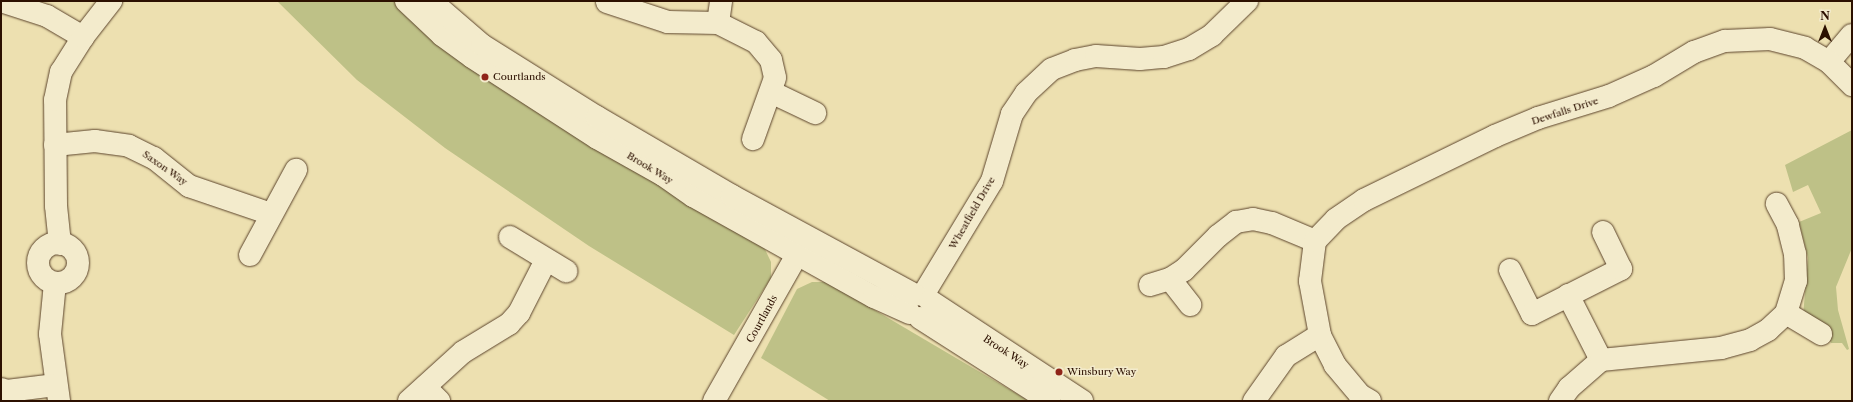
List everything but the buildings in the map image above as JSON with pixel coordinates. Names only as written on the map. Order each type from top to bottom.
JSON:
[{"type":"street","points":[[1,1],[47,16],[83,37]]},
{"type":"street","points":[[60,244],[54,145],[54,100],[62,72],[83,37],[111,1]]},
{"type":"street","name":"Brook Way","points":[[406,1],[442,35],[472,56],[597,138],[663,175],[693,196],[804,245],[919,305],[1082,401]]},
{"type":"street","name":"Brook Way","points":[[431,1],[482,45],[590,113],[732,196],[804,245]]},
{"type":"street","points":[[718,23],[721,1]]},
{"type":"street","points":[[607,2],[668,22],[718,23],[756,42],[771,60],[775,78],[753,139]]},
{"type":"street","name":"Wheatfield Drive","points":[[919,305],[992,181],[1012,114],[1026,93],[1052,69],[1075,60],[1096,56],[1140,59],[1164,57],[1188,49],[1212,35],[1244,2]]},
{"type":"street","points":[[1829,62],[1852,35]]},
{"type":"street","name":"Dewfalls Drive","points":[[1315,242],[1336,219],[1371,196],[1495,136],[1538,118],[1609,96],[1654,76],[1694,52],[1725,41],[1749,38],[1770,39],[1805,48],[1829,62],[1852,84]]},
{"type":"street","points":[[771,92],[815,114]]},
{"type":"street","name":"Saxon Way","points":[[54,145],[95,141],[129,146],[154,158],[189,186],[272,214]]},
{"type":"street","points":[[250,255],[296,170]]},
{"type":"street","points":[[1560,401],[1569,388],[1601,360],[1728,346],[1750,340],[1768,330],[1786,313],[1796,280],[1795,254],[1788,225],[1777,204]]},
{"type":"street","points":[[1190,305],[1160,282],[1184,270],[1218,236],[1236,222],[1253,219],[1272,223],[1315,242],[1310,280],[1320,335],[1335,365],[1360,395],[1370,401]]},
{"type":"street","points":[[1510,270],[1532,314],[1621,269],[1603,232]]},
{"type":"street","points":[[510,237],[566,271]]},
{"type":"street","points":[[60,244],[74,251],[78,266],[70,280],[54,283],[41,272],[39,261],[48,246],[60,244]]},
{"type":"street","name":"Courtlands","points":[[714,401],[804,245]]},
{"type":"street","points":[[409,401],[432,394],[463,352],[509,324],[519,313],[546,260]]},
{"type":"street","points":[[1,389],[7,391],[58,393],[50,334],[54,283]]},
{"type":"street","points":[[1568,295],[1601,360]]},
{"type":"street","name":"Brook Way","points":[[919,305],[1050,401]]},
{"type":"street","points":[[1786,313],[1821,334]]},
{"type":"street","points":[[1254,401],[1286,356],[1320,335]]},
{"type":"green space","points":[[277,1],[394,1],[430,38],[762,243],[771,262],[771,278],[734,335],[589,246],[445,148],[357,80]]},
{"type":"green space","points":[[1852,130],[1852,248],[1836,287],[1838,310],[1849,349],[1847,350],[1842,343],[1831,343],[1827,335],[1803,316],[1808,258],[1799,222],[1821,213],[1808,185],[1793,192],[1785,165]]},
{"type":"green space","points":[[812,282],[827,282],[1029,401],[830,401],[761,358],[797,289]]},
{"type":"place","name":"Courtlands","points":[[485,77]]},
{"type":"place","name":"Winsbury Way","points":[[1059,372]]}]
